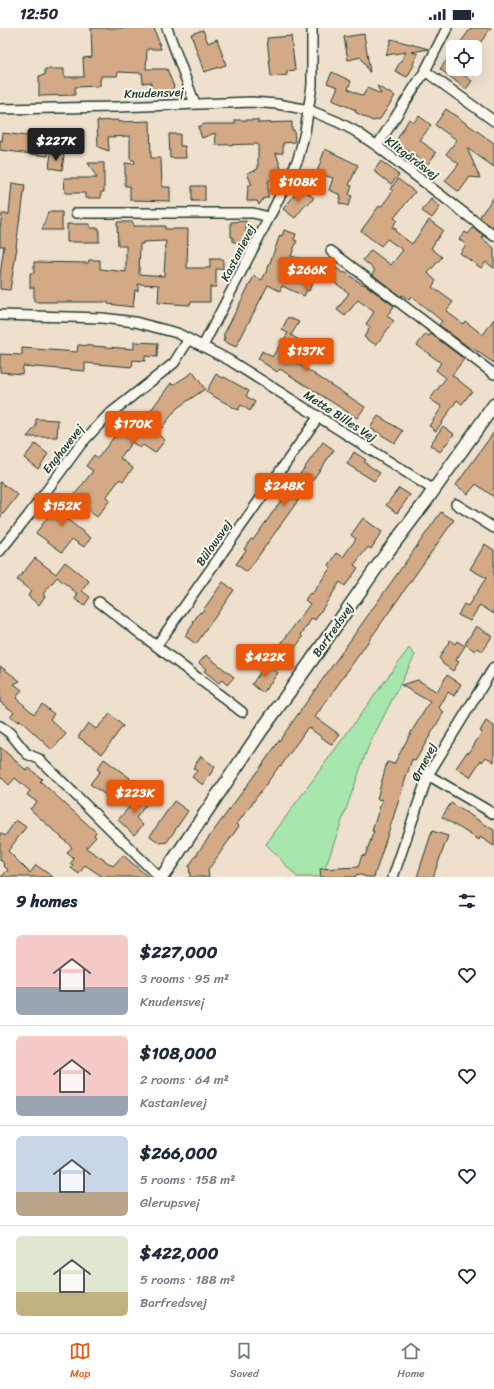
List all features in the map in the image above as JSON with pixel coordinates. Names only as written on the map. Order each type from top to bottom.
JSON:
[{"type":"street","points":[[168,28],[195,104]]},
{"type":"street","name":"Kastanievej","points":[[203,346],[298,158],[306,132],[312,85],[312,28]]},
{"type":"street","points":[[377,146],[425,71],[447,28]]},
{"type":"street","points":[[425,71],[494,121]]},
{"type":"street","name":"Knudensvej","points":[[0,109],[252,102],[277,104],[309,110]]},
{"type":"street","name":"Klitgårdsvej","points":[[309,110],[355,131],[377,146],[494,236]]},
{"type":"street","points":[[76,213],[253,213],[269,217]]},
{"type":"street","points":[[331,251],[494,374]]},
{"type":"street","name":"Mette Billes Vej","points":[[0,315],[102,318],[135,322],[177,333],[230,360],[434,490]]},
{"type":"street","name":"Enghavevej","points":[[0,550],[28,516],[81,444],[107,416],[174,363],[190,339]]},
{"type":"street","name":"Barfredsvej","points":[[162,877],[257,737],[308,667],[386,554],[434,490],[494,405]]},
{"type":"street","name":"Bülowsvej","points":[[157,645],[319,416]]},
{"type":"street","points":[[456,504],[494,528]]},
{"type":"street","points":[[99,602],[157,645],[242,712]]},
{"type":"street","name":"Ørnevej","points":[[393,877],[428,775],[494,666]]},
{"type":"street","points":[[0,726],[10,733],[27,754],[39,759],[159,877]]},
{"type":"street","points":[[428,775],[494,814]]},
{"type":"green space","points":[[409,648],[415,655],[368,747],[322,877],[297,877],[266,844]]},
{"type":"building","points":[[91,28],[154,28],[161,49],[147,49],[146,69],[167,69],[174,87],[171,91],[151,92],[151,82],[143,83],[142,73],[118,72],[117,76],[101,76],[100,86],[75,87],[75,95],[39,96],[39,76],[45,75],[45,69],[64,69],[64,77],[84,77],[83,58],[92,57]]},
{"type":"building","points":[[471,28],[491,28],[482,40],[462,40]]},
{"type":"building","points":[[203,30],[208,43],[217,39],[226,65],[204,72],[191,34]]},
{"type":"building","points":[[364,34],[370,72],[361,57],[348,60],[344,37]]},
{"type":"building","points":[[291,36],[295,70],[287,71],[287,75],[271,77],[267,38]]},
{"type":"building","points":[[391,39],[429,49],[412,52],[418,54],[407,77],[395,71],[406,52],[386,55]]},
{"type":"building","points":[[446,61],[446,74],[440,69]]},
{"type":"building","points":[[332,72],[351,81],[348,89],[363,96],[367,88],[381,94],[377,86],[395,96],[380,119],[373,121],[355,112],[356,110],[332,100],[338,87],[327,83]]},
{"type":"building","points":[[449,76],[465,76],[472,81],[466,89]]},
{"type":"building","points":[[446,109],[494,143],[494,167],[467,148],[480,178],[470,177],[459,192],[445,181],[459,164],[446,154],[457,140],[435,125]]},
{"type":"building","points":[[419,116],[431,125],[420,140],[436,153],[427,165],[395,143],[409,119],[414,122]]},
{"type":"building","points":[[118,120],[118,122],[150,121],[151,158],[161,158],[162,187],[170,187],[170,201],[130,200],[130,186],[125,186],[125,163],[134,164],[135,161],[130,159],[130,136],[108,137],[109,151],[98,147],[97,121]]},
{"type":"building","points":[[235,120],[258,120],[258,123],[292,122],[295,142],[283,143],[283,153],[276,153],[283,175],[268,181],[268,198],[264,198],[259,205],[257,201],[247,201],[248,185],[252,185],[247,173],[258,169],[258,144],[216,145],[215,133],[202,138],[198,127],[205,124],[235,124]]},
{"type":"building","points":[[3,133],[50,139],[48,156],[0,150],[0,140],[2,141]]},
{"type":"building","points":[[169,134],[180,134],[180,146],[185,146],[186,158],[170,158]]},
{"type":"building","points":[[325,149],[358,165],[349,185],[352,186],[349,195],[352,196],[348,206],[339,203],[341,195],[329,190],[333,178],[323,175],[322,177],[316,175]]},
{"type":"building","points":[[51,153],[64,155],[62,170],[49,168]]},
{"type":"building","points":[[381,161],[399,175],[391,184],[374,171]]},
{"type":"building","points":[[88,163],[104,163],[104,192],[101,192],[101,198],[85,198],[85,193],[65,193],[64,178],[97,178]]},
{"type":"building","points":[[398,179],[415,192],[394,218],[397,220],[392,227],[412,244],[429,220],[443,230],[431,248],[442,257],[428,273],[436,281],[432,287],[453,302],[446,311],[463,324],[465,321],[483,335],[494,319],[494,363],[472,348],[471,349],[439,325],[442,321],[411,296],[409,300],[402,295],[401,297],[372,274],[375,270],[363,260],[371,250],[391,265],[403,250],[387,239],[381,246],[361,231],[379,206],[381,207],[393,191],[390,189]]},
{"type":"building","points":[[12,183],[25,185],[10,290],[0,289],[0,275],[4,246],[0,246],[0,228],[2,214],[9,214]]},
{"type":"building","points":[[192,186],[205,186],[205,201],[192,201]]},
{"type":"building","points":[[301,187],[314,198],[308,205],[306,204],[295,218],[283,209]]},
{"type":"building","points":[[494,197],[494,224],[492,227],[480,218],[480,216]]},
{"type":"building","points":[[431,199],[440,207],[432,218],[422,211]]},
{"type":"building","points":[[48,212],[62,212],[62,230],[42,230]]},
{"type":"building","points":[[246,221],[246,237],[243,237],[243,242],[233,242],[233,237],[231,237],[231,222]]},
{"type":"building","points":[[117,222],[133,222],[133,226],[165,226],[165,229],[188,229],[187,268],[210,268],[210,259],[223,259],[223,269],[216,269],[216,287],[210,287],[210,302],[190,302],[190,305],[158,303],[159,285],[138,284],[138,291],[135,290],[133,307],[108,304],[108,302],[34,302],[34,287],[30,288],[30,273],[34,273],[34,262],[88,263],[89,260],[100,260],[100,269],[126,272],[126,246],[118,246]],"holes":[[[166,241],[164,276],[139,274],[140,244],[143,244],[143,242]]]},
{"type":"building","points":[[67,224],[90,224],[90,228],[99,228],[99,242],[67,242]]},
{"type":"building","points":[[473,228],[484,236],[482,238],[494,248],[494,268],[486,262],[481,268],[460,253],[466,245],[459,239],[465,232],[468,234]]},
{"type":"building","points":[[284,230],[296,234],[294,240],[297,241],[291,256],[324,266],[328,262],[343,273],[344,272],[364,284],[394,306],[387,316],[394,321],[376,345],[364,337],[370,327],[366,324],[374,312],[358,300],[345,316],[337,310],[349,293],[331,280],[330,282],[317,272],[309,291],[307,290],[304,296],[282,286],[280,291],[268,285],[236,347],[223,341],[225,337],[223,336],[254,276],[262,280],[280,235],[282,236]]},
{"type":"building","points":[[288,317],[299,322],[291,335],[299,340],[294,346],[301,350],[294,361],[365,407],[357,418],[280,369],[277,372],[258,359],[262,351],[272,357],[288,333],[282,330]]},
{"type":"building","points":[[426,334],[429,336],[431,334],[464,359],[452,375],[472,391],[462,404],[457,400],[436,431],[429,426],[442,407],[430,399],[446,378],[436,370],[441,363],[417,345]]},
{"type":"building","points":[[134,342],[158,343],[157,357],[145,356],[145,361],[133,360],[132,367],[85,363],[85,371],[23,366],[22,374],[0,372],[0,354],[22,355],[22,348],[77,352],[78,345],[134,349]]},
{"type":"building","points":[[193,372],[205,389],[177,408],[157,434],[165,440],[155,453],[143,445],[140,448],[132,442],[120,458],[133,468],[123,481],[120,479],[106,497],[110,500],[97,517],[72,498],[93,471],[86,466],[94,455],[98,458],[120,429],[128,435],[146,412],[148,414],[171,383],[173,385]]},
{"type":"building","points":[[216,374],[249,391],[246,396],[255,402],[250,411],[241,405],[238,410],[206,392]]},
{"type":"building","points":[[378,416],[403,431],[395,443],[370,428]]},
{"type":"building","points":[[36,419],[58,420],[57,437],[27,437],[36,426]]},
{"type":"building","points":[[443,426],[454,434],[440,452],[430,445]]},
{"type":"building","points":[[494,432],[494,497],[476,484],[468,494],[456,485]]},
{"type":"building","points":[[323,442],[334,450],[247,572],[236,564],[246,550],[244,549],[251,539],[253,540]]},
{"type":"building","points":[[35,444],[48,454],[38,469],[24,458]]},
{"type":"building","points":[[354,452],[366,460],[364,462],[380,473],[374,481],[347,464]]},
{"type":"building","points":[[0,482],[18,495],[0,518]]},
{"type":"building","points":[[399,488],[410,495],[397,513],[386,505]]},
{"type":"building","points":[[62,493],[74,502],[63,516],[91,538],[84,547],[72,539],[62,552],[36,533],[53,510],[51,508]]},
{"type":"building","points":[[441,512],[454,520],[315,717],[340,735],[332,745],[308,727],[281,766],[280,765],[237,824],[239,826],[208,870],[209,877],[190,877],[189,866],[201,848],[262,765]]},
{"type":"building","points":[[363,518],[382,532],[371,549],[368,547],[354,565],[358,568],[345,586],[340,582],[315,620],[312,618],[301,635],[303,637],[289,656],[278,648],[310,604],[305,600],[310,593],[312,594],[331,567],[329,565],[337,553],[343,557],[356,539],[351,535]]},
{"type":"building","points":[[485,544],[494,550],[494,614],[480,605],[470,621],[458,615],[464,604],[468,606],[486,578],[470,569]]},
{"type":"building","points":[[35,558],[56,574],[65,562],[89,581],[82,591],[90,597],[84,606],[75,599],[78,594],[57,577],[43,594],[45,596],[39,605],[28,596],[31,591],[17,580]]},
{"type":"building","points":[[223,582],[234,590],[196,644],[185,636],[200,612],[201,613]]},
{"type":"building","points":[[476,626],[492,636],[483,651],[477,648],[475,651],[465,644]]},
{"type":"building","points":[[450,640],[455,644],[457,641],[465,646],[456,660],[459,662],[453,671],[443,664],[439,658]]},
{"type":"building","points":[[206,655],[234,677],[227,685],[222,680],[219,683],[204,671],[206,669],[199,663]]},
{"type":"building","points":[[266,664],[278,673],[263,693],[252,684]]},
{"type":"building","points":[[0,666],[20,681],[14,684],[22,690],[16,698],[34,714],[42,704],[54,714],[50,719],[66,734],[52,750],[20,720],[18,722],[10,716],[14,712],[0,702]]},
{"type":"building","points":[[447,675],[461,684],[454,696],[448,692],[439,708],[444,712],[415,761],[412,759],[374,877],[367,877],[357,874],[355,877],[321,877],[320,869],[358,867],[362,855],[365,856],[374,831],[372,831],[382,800],[377,799],[387,762],[394,764],[430,702],[401,685],[418,680],[437,692]]},
{"type":"building","points":[[110,714],[123,726],[102,754],[78,737],[88,723],[96,729]]},
{"type":"building","points":[[486,721],[494,726],[494,762],[486,757],[482,762],[481,760],[470,777],[456,768],[467,752],[469,753],[482,732],[480,731]]},
{"type":"building","points":[[0,747],[27,771],[29,768],[42,779],[40,781],[96,832],[94,835],[96,837],[86,848],[113,866],[123,855],[148,877],[103,877],[85,865],[79,874],[71,868],[73,866],[70,864],[74,859],[67,853],[72,847],[30,809],[37,802],[27,795],[30,791],[15,778],[9,785],[0,776]]},
{"type":"building","points":[[201,756],[215,767],[203,785],[192,777],[197,771],[193,768]]},
{"type":"building","points":[[104,759],[130,778],[114,801],[90,784],[100,771],[97,769]]},
{"type":"building","points":[[143,791],[151,798],[136,818],[143,825],[134,835],[118,820]]},
{"type":"building","points":[[174,801],[188,811],[167,842],[160,843],[150,836]]},
{"type":"building","points":[[451,803],[494,830],[494,846],[480,837],[479,840],[442,817]]},
{"type":"building","points":[[16,820],[26,827],[8,851],[30,873],[36,865],[53,877],[1,877],[8,870],[3,865],[4,864],[1,860],[0,861],[0,833],[5,836]]},
{"type":"building","points":[[432,831],[448,836],[433,877],[417,877]]}]
